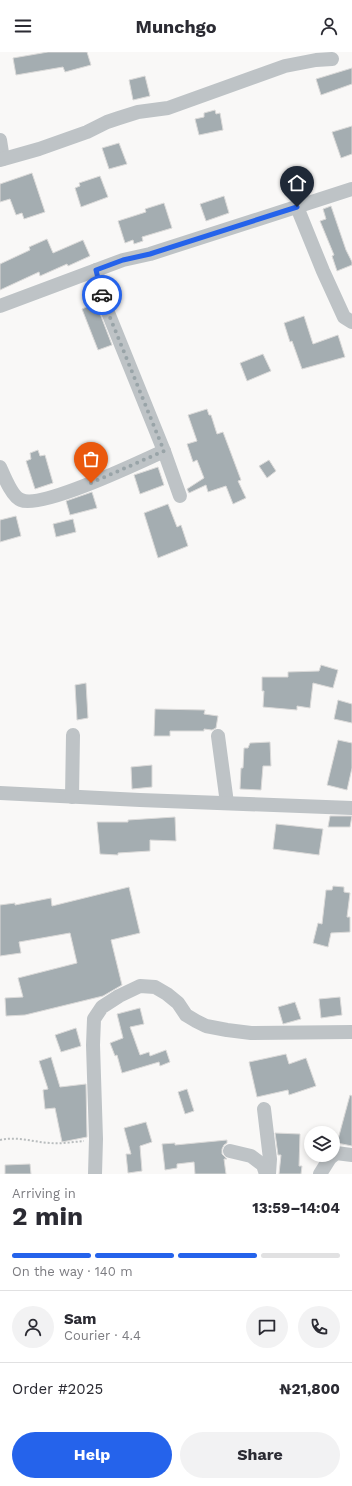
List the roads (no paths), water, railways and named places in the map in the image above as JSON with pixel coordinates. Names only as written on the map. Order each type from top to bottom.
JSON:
[{"type":"street","points":[[0,140],[2,160],[39,149],[138,112],[168,108],[285,66],[316,60],[332,59]]},
{"type":"street","points":[[0,306],[123,260],[150,254],[352,189]]},
{"type":"street","points":[[297,207],[344,317],[352,322]]},
{"type":"street","points":[[96,270],[105,305],[164,451],[180,496]]},
{"type":"street","points":[[0,467],[15,496],[19,500],[27,502],[46,499],[106,477],[164,451]]},
{"type":"street","points":[[72,797],[73,735]]},
{"type":"street","points":[[218,736],[227,803]]},
{"type":"street","points":[[0,793],[352,808]]},
{"type":"street","points":[[95,1174],[96,1139],[93,1045],[94,1019],[102,1007],[140,986],[155,987],[168,994],[178,1002],[186,1015],[206,1026],[250,1033],[352,1032]]},
{"type":"street","points":[[264,1109],[270,1160],[267,1174]]},
{"type":"street","points":[[230,1151],[251,1156],[263,1165],[267,1174]]},
{"type":"street","points":[[320,1174],[330,1158],[336,1153],[352,1155]]}]
